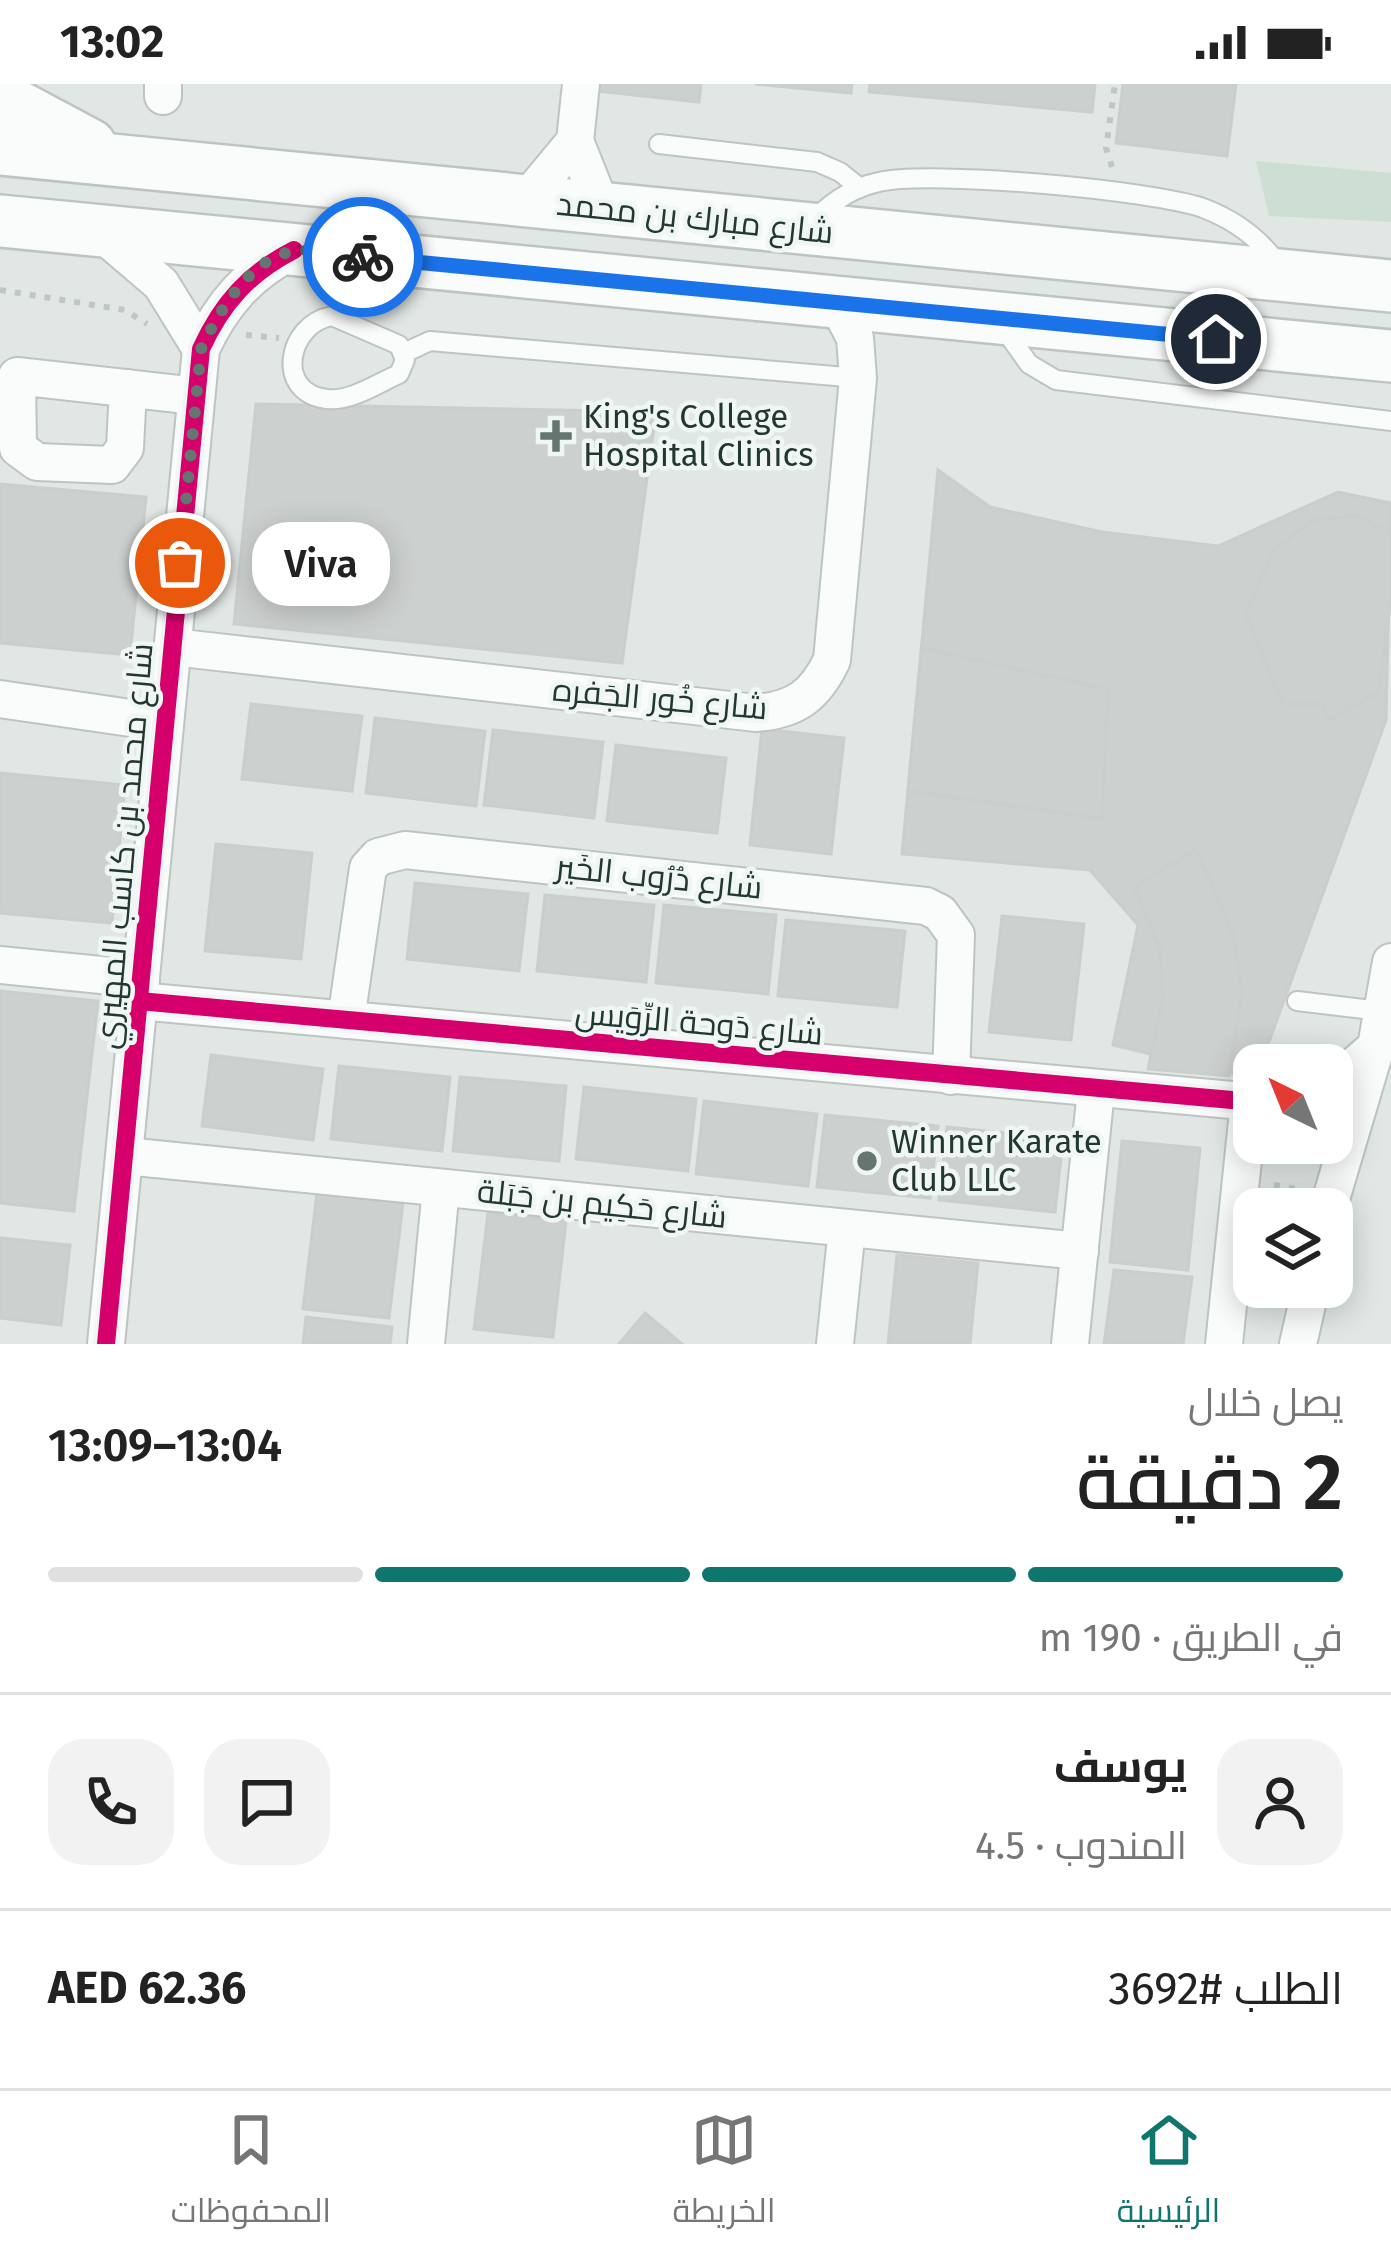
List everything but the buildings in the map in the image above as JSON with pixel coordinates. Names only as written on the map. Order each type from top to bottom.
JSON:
[{"type":"main road","points":[[0,97],[128,163]]},
{"type":"main road","name":"شارع مبارك بن محمد","points":[[0,149],[1391,286]]},
{"type":"main road","name":"شارع مبارك بن محمد","points":[[0,221],[1391,356]]},
{"type":"main road","points":[[0,252],[80,228]]},
{"type":"street","points":[[581,84],[575,141],[602,209]]},
{"type":"street","points":[[526,200],[575,141]]},
{"type":"street","points":[[80,228],[161,284],[201,349]]},
{"type":"street","name":"شارع محمد بن كاسب المهيري","points":[[106,1344],[201,349],[226,303],[245,281],[294,250]]},
{"type":"street","name":"شارع خُور الجَفره","points":[[172,646],[756,713],[781,711],[803,702],[821,683],[832,660],[858,378],[855,338],[836,301]]},
{"type":"street","points":[[128,388],[125,448],[118,461],[106,468],[38,462],[23,455],[15,440],[9,375],[128,388],[196,396]]},
{"type":"street","name":"شارع محمد بن كاسب المهيري","points":[[0,699],[165,723]]},
{"type":"street","name":"شارع دُرُوب الخَير","points":[[346,1020],[368,868],[378,857],[405,850],[926,906],[940,913],[956,935],[952,1076]]},
{"type":"street","points":[[1329,1176],[1382,1036],[1391,962]]},
{"type":"street","name":"شارع دَوحة الرِّوَيس","points":[[0,965],[346,1020],[1233,1101]]},
{"type":"street","points":[[1353,1064],[1382,1036]]},
{"type":"street","points":[[1070,1344],[1096,1090]]},
{"type":"street","name":"شارع حَكِيم بن جَبَلة","points":[[124,1156],[1080,1251]]},
{"type":"street","points":[[1224,1344],[1245,1164]]},
{"type":"street","points":[[426,1344],[441,1188]]},
{"type":"street","points":[[835,1344],[847,1228]]},
{"type":"street","points":[[1298,1344],[1306,1308]]},
{"type":"lane","points":[[659,144],[817,162],[841,172],[860,188]]},
{"type":"lane","points":[[805,229],[860,188],[930,177],[1120,194],[1183,202],[1232,221],[1287,277]]},
{"type":"lane","points":[[332,316],[369,329],[404,353],[399,374],[343,398],[316,396],[304,388],[292,366],[301,330],[332,316]]},
{"type":"lane","points":[[996,317],[1029,364],[1056,380],[1391,421]]},
{"type":"lane","points":[[404,353],[430,341],[858,378]]},
{"type":"lane","points":[[1297,1001],[1382,1036]]},
{"type":"path","points":[[1115,84],[1106,148],[1120,194]]},
{"type":"path","points":[[1259,1182],[1329,1176]]},
{"type":"green space","points":[[1256,161],[1391,173],[1391,222],[1269,216]]},
{"type":"cycle path","points":[[106,1344],[201,349],[238,291],[294,250]]},
{"type":"cycle path","points":[[139,1001],[1233,1100]]},
{"type":"way so far","points":[[180,563],[201,349],[211,328],[245,281],[294,250],[363,257]]},
{"type":"place","name":"King's College Hospital Clinics","points":[[556,436]]},
{"type":"place","name":"Viva","points":[[180,563]]},
{"type":"place","name":"Winner Karate Club LLC","points":[[867,1161]]},
{"type":"route","points":[[363,257],[1216,339]]}]
